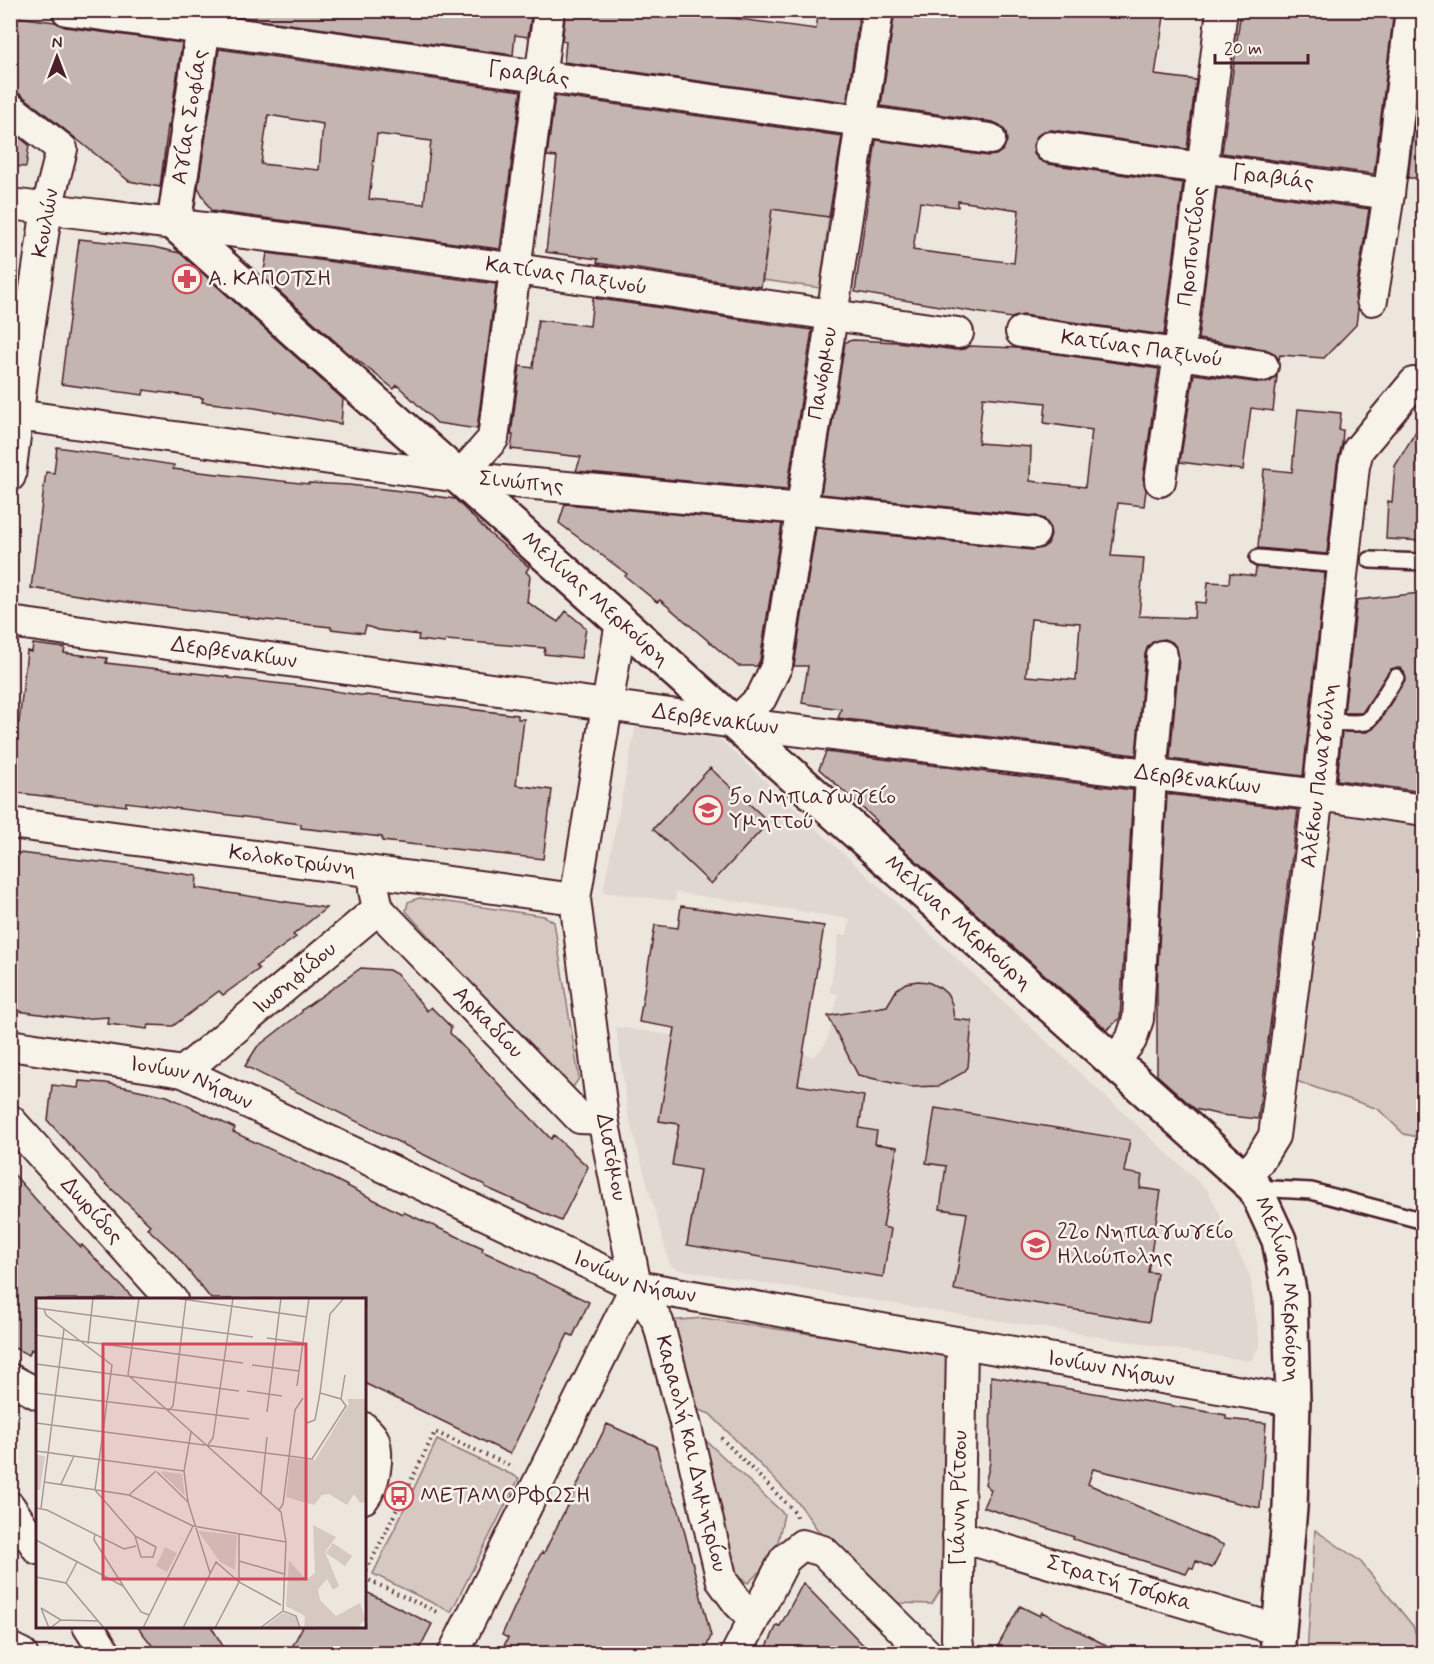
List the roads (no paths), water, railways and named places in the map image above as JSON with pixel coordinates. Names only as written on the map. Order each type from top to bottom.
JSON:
[{"type":"street","name":"Γραβιάς","points":[[67,10],[205,20],[541,77],[990,139]]},
{"type":"street","points":[[459,477],[493,439],[549,10]]},
{"type":"street","name":"Πανόρμου","points":[[735,723],[761,698],[777,665],[878,10]]},
{"type":"street","name":"Προποντίδος","points":[[1160,481],[1179,355],[1222,10]]},
{"type":"street","points":[[1372,300],[1389,194],[1411,10]]},
{"type":"street","name":"Αγίας Σοφίας","points":[[174,223],[205,20]]},
{"type":"street","name":"Κουλών","points":[[10,108],[62,149],[47,208],[15,414],[10,476]]},
{"type":"street","name":"Γραβιάς","points":[[1050,147],[1389,194]]},
{"type":"street","name":"Κατίνας Παξινού","points":[[10,204],[174,223],[517,269],[958,333]]},
{"type":"street","name":"Μελίνας Μερκούρη","points":[[174,223],[1249,1183],[1279,1240],[1290,1296],[1293,1401],[1290,1508],[1278,1642]]},
{"type":"street","name":"Κατίνας Παξινού","points":[[1021,332],[1263,366]]},
{"type":"street","name":"Αλέκου Παναγούλη","points":[[1249,1183],[1258,1162],[1275,1136],[1326,722],[1356,562],[1354,466],[1358,450],[1414,383]]},
{"type":"street","name":"Σινώπης","points":[[15,414],[459,477],[802,508],[1034,533]]},
{"type":"street","name":"Δερβενακίων","points":[[10,622],[735,723],[1424,810]]},
{"type":"street","name":"Διστόμου","points":[[621,622],[609,706],[575,899],[603,1119],[636,1286]]},
{"type":"street","points":[[1114,1062],[1131,1040],[1138,1019],[1151,775],[1162,656]]},
{"type":"street","name":"Κολοκοτρώνη","points":[[10,823],[575,899]]},
{"type":"street","points":[[371,872],[378,909]]},
{"type":"street","name":"Ιωσηφίδου","points":[[183,1072],[378,909]]},
{"type":"street","name":"Αρκαδίου","points":[[378,909],[579,1118],[603,1119]]},
{"type":"street","name":"Ιονίων Νήσων","points":[[10,1045],[183,1072],[636,1286],[1293,1401]]},
{"type":"street","name":"Δωρίδος","points":[[10,1120],[171,1298]]},
{"type":"street","points":[[453,1653],[636,1286]]},
{"type":"street","name":"Καραολή και Δημητρίου","points":[[636,1286],[657,1322],[685,1422],[722,1581],[738,1603],[753,1618]]},
{"type":"street","name":"Γιάννη Ρίτσου","points":[[959,1653],[957,1638],[958,1536],[963,1344]]},
{"type":"street","points":[[10,1380],[36,1393]]},
{"type":"street","points":[[366,1430],[374,1438],[375,1456],[370,1491],[366,1496]]},
{"type":"street","points":[[10,1507],[36,1546]]},
{"type":"street","name":"Στρατή Τσίρκα","points":[[958,1536],[1278,1642]]},
{"type":"street","points":[[736,1653],[785,1559],[802,1545],[823,1551],[927,1653]]},
{"type":"street","points":[[89,1628],[106,1653]]},
{"type":"street","points":[[10,1648],[22,1653]]},
{"type":"lane","points":[[1258,558],[1424,562]]},
{"type":"lane","points":[[1326,722],[1366,722],[1396,676]]},
{"type":"lane","points":[[1249,1183],[1311,1191],[1424,1221]]},
{"type":"place","name":"Α. ΚΑΠΟΤΣΗ","points":[[187,279]]},
{"type":"place","name":"5ο Νηπιαγωγείο Υμηττού","points":[[708,810]]},
{"type":"place","name":"22ο Νηπιαγωγείο Ηλιούπολης","points":[[1036,1245]]},
{"type":"place","name":"ΜΕΤΑΜΟΡΦΩΣΗ","points":[[399,1496]]}]
